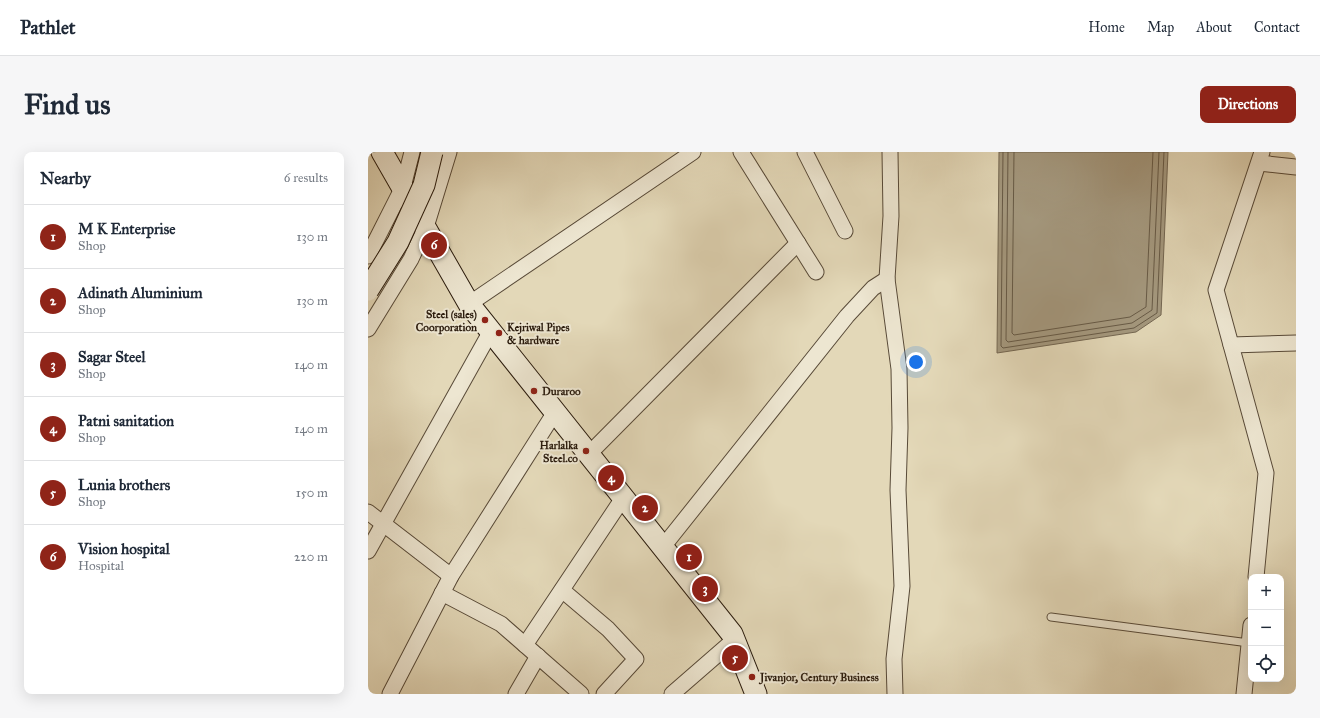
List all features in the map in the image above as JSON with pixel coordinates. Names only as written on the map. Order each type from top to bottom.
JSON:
[{"type":"street","points":[[382,152],[469,304],[732,634],[756,694]]},
{"type":"street","points":[[368,256],[403,187],[412,152]]},
{"type":"street","points":[[368,290],[405,228],[424,185],[432,152]]},
{"type":"street","points":[[368,329],[411,259],[426,227],[449,152]]},
{"type":"street","points":[[469,304],[693,152]]},
{"type":"street","points":[[741,152],[816,272]]},
{"type":"street","points":[[806,152],[845,231]]},
{"type":"street","points":[[890,152],[891,216],[887,279],[899,369],[900,428],[898,490],[902,586],[894,660],[895,694]]},
{"type":"street","points":[[1256,574],[1266,473],[1216,290],[1260,157],[1296,167]]},
{"type":"street","points":[[588,455],[798,243]]},
{"type":"street","points":[[662,548],[847,316],[873,288],[887,279]]},
{"type":"street","points":[[368,551],[382,523],[491,331]]},
{"type":"street","points":[[1231,346],[1296,343]]},
{"type":"street","points":[[390,694],[451,576],[555,412]]},
{"type":"street","points":[[525,645],[623,498]]},
{"type":"street","points":[[368,512],[451,576]]},
{"type":"street","points":[[562,590],[608,629],[636,659],[604,694]]},
{"type":"street","points":[[442,594],[501,624],[581,694]]},
{"type":"street","points":[[672,694],[734,640]]},
{"type":"street","points":[[1244,694],[1249,646]]},
{"type":"street","points":[[516,694],[538,656]]},
{"type":"lane","points":[[1051,617],[1248,643]]},
{"type":"water","points":[[999,152],[1168,152],[1161,315],[1136,332],[997,353]]},
{"type":"place","name":"Vision hospital","points":[[434,245]]},
{"type":"place","name":"Steel (sales) Coorporation","points":[[485,320]]},
{"type":"place","name":"Kejriwal Pipes & hardware","points":[[499,333]]},
{"type":"place","name":"Duraroo","points":[[534,391]]},
{"type":"place","name":"Harlalka Steel.co","points":[[586,451]]},
{"type":"place","name":"Patni sanitation","points":[[611,478]]},
{"type":"place","name":"Adinath Aluminium","points":[[645,508]]},
{"type":"place","name":"M K Enterprise","points":[[689,557]]},
{"type":"place","name":"Sagar Steel","points":[[705,589]]},
{"type":"place","name":"Lunia brothers","points":[[735,658]]},
{"type":"place","name":"Jivanjor, Century Business","points":[[752,677]]}]
